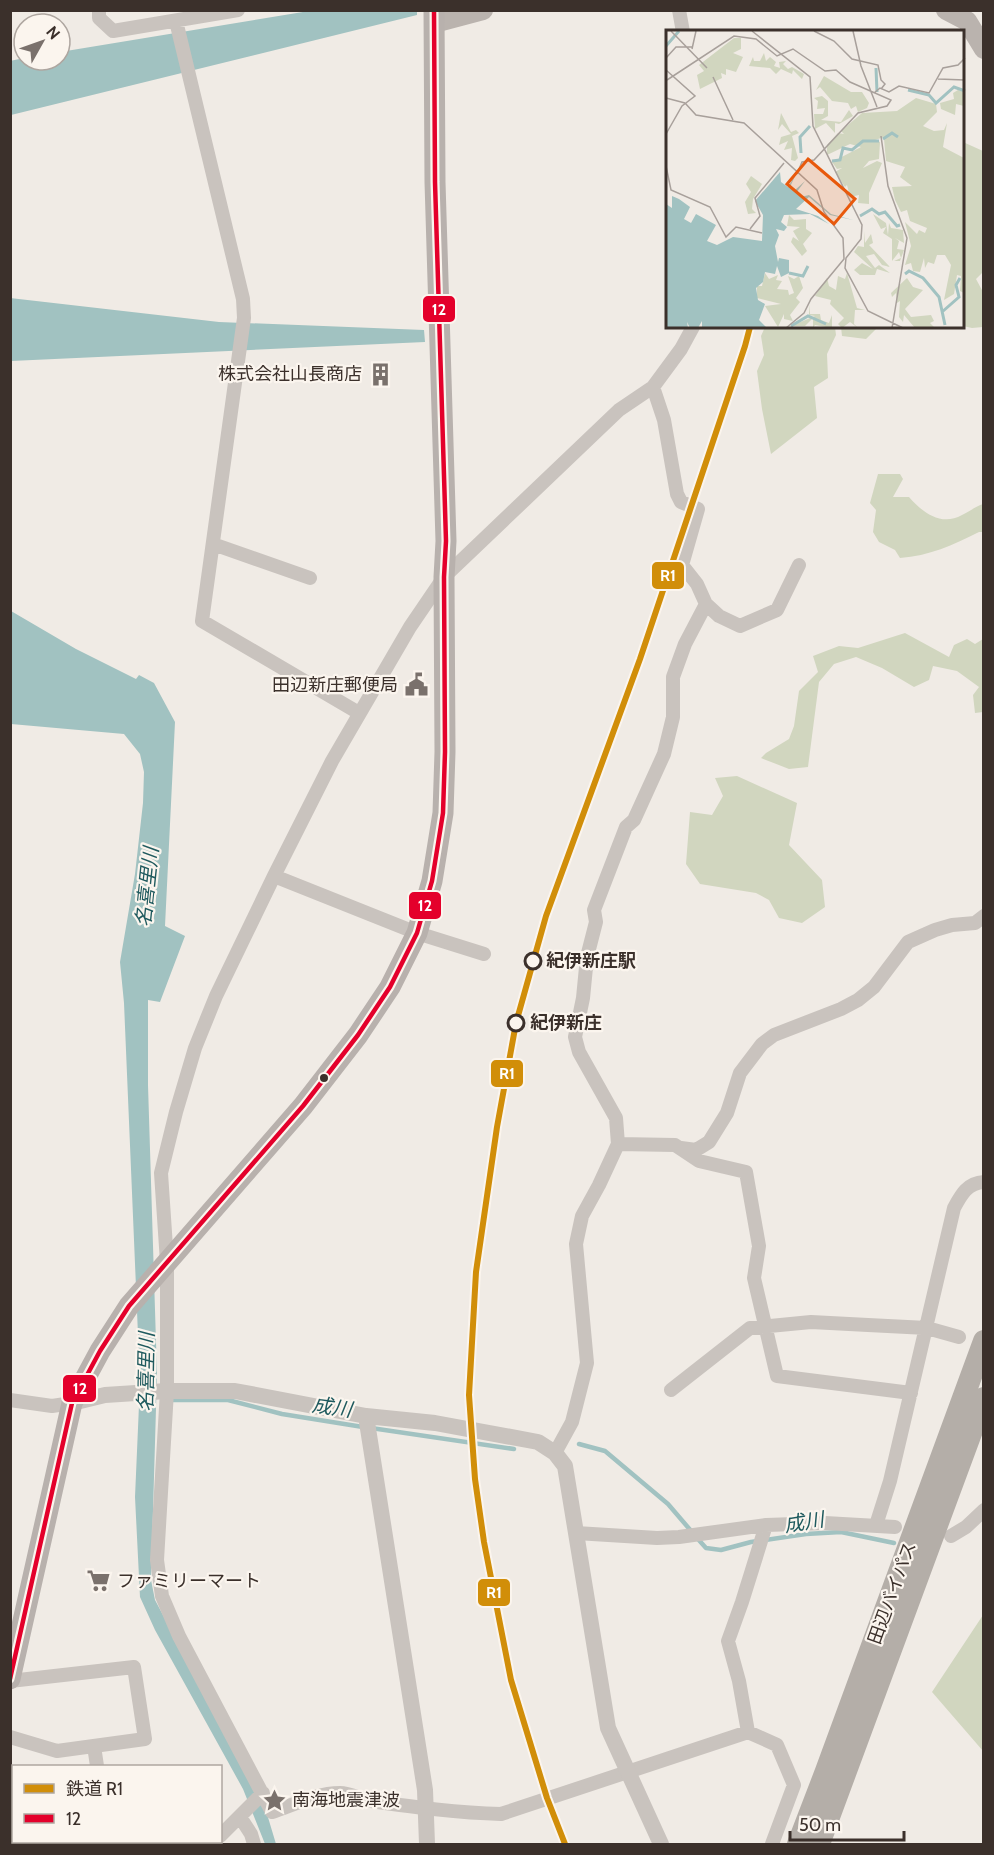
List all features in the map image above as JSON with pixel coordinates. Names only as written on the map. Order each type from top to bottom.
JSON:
[{"type":"highway","name":"田辺バイパス","points":[[819,1845],[835,1776],[984,1341]]},
{"type":"highway","name":"田辺バイパス","points":[[798,1845],[835,1776],[984,1398]]},
{"type":"main road","points":[[10,1680],[72,1403],[100,1351],[129,1306],[303,1106],[358,1035],[390,987],[417,933],[432,881],[443,813],[446,541],[435,182],[434,16],[483,10]]},
{"type":"main road","points":[[946,10],[967,21],[984,49]]},
{"type":"street","points":[[99,10],[99,18],[113,31],[238,10]]},
{"type":"street","points":[[679,10],[683,30]]},
{"type":"street","points":[[176,21],[243,299],[244,318],[202,621],[359,713]]},
{"type":"street","points":[[692,328],[681,349],[653,387],[619,410],[444,577],[410,627],[332,761],[216,996],[195,1048],[161,1173],[167,1391],[157,1560],[162,1596],[178,1636],[272,1812],[313,1798],[340,1793],[368,1800],[426,1808],[501,1814],[748,1732],[777,1745],[794,1785],[772,1845]]},
{"type":"street","points":[[653,387],[664,420],[677,494],[681,502],[698,509],[682,565],[697,584],[706,604],[719,616],[740,626],[777,610],[799,565]]},
{"type":"street","points":[[213,544],[310,578]]},
{"type":"street","points":[[555,1453],[572,1422],[586,1363],[576,1244],[582,1216],[618,1144],[616,1118],[579,1052],[575,1037],[584,998],[587,957],[596,922],[594,910],[626,827],[634,820],[664,754],[673,717],[673,677],[685,644],[706,604]]},
{"type":"street","points":[[274,876],[417,933],[484,954]]},
{"type":"street","points":[[679,1148],[696,1150],[709,1142],[727,1113],[740,1073],[750,1058],[774,1035],[858,1000],[874,987],[908,942],[934,930],[975,923],[984,916]]},
{"type":"street","points":[[618,1144],[675,1145],[699,1161],[746,1172],[759,1246],[754,1278],[777,1376],[911,1393]]},
{"type":"street","points":[[876,1525],[890,1481],[954,1208],[964,1190],[984,1182]]},
{"type":"street","points":[[671,1390],[750,1328],[811,1322],[927,1328],[959,1337]]},
{"type":"street","points":[[10,1400],[52,1406],[126,1393],[234,1391],[366,1416],[435,1423],[509,1436],[538,1442],[555,1453],[565,1466],[608,1728],[661,1845]]},
{"type":"street","points":[[366,1416],[426,1808],[427,1845]]},
{"type":"street","points":[[951,1536],[966,1527],[984,1510]]},
{"type":"street","points":[[576,1533],[679,1537],[766,1525],[825,1523],[894,1527]]},
{"type":"street","points":[[748,1732],[739,1681],[728,1641],[766,1525]]},
{"type":"street","points":[[10,1680],[134,1667],[145,1739],[57,1751],[10,1737]]},
{"type":"street","points":[[94,1746],[97,1765]]},
{"type":"street","points":[[222,1834],[261,1795]]},
{"type":"street","points":[[242,1815],[254,1845]]},
{"type":"green space","points":[[964,142],[983,151],[983,272],[976,279],[983,292],[983,327],[964,326]]},
{"type":"green space","points":[[765,328],[835,328],[836,335],[827,354],[828,378],[814,387],[817,418],[771,454],[757,371],[764,355],[761,336]]},
{"type":"green space","points":[[841,328],[877,328],[866,339],[842,336]]},
{"type":"green space","points":[[878,474],[900,474],[903,479],[893,497],[909,497],[920,508],[939,519],[954,518],[983,504],[983,532],[931,552],[900,558],[895,550],[879,542],[873,532],[876,510],[870,503]]},
{"type":"green space","points":[[905,633],[949,657],[954,645],[967,639],[975,644],[983,639],[983,712],[975,713],[973,695],[979,687],[957,671],[933,666],[929,680],[914,687],[882,668],[856,657],[834,664],[819,682],[808,767],[789,769],[761,758],[789,739],[794,726],[799,691],[818,672],[813,656],[839,646],[858,648]]},
{"type":"green space","points":[[737,776],[797,803],[789,845],[822,880],[825,907],[802,923],[779,918],[769,900],[756,893],[700,884],[686,864],[690,812],[712,815],[723,796],[715,778]]},
{"type":"green space","points":[[983,1615],[984,1751],[932,1692]]},
{"type":"water","points":[[309,11],[417,11],[417,15],[11,115],[10,61],[12,61],[12,72],[72,72],[72,50]]},
{"type":"water","points":[[10,298],[219,322],[424,330],[425,342],[11,361]]},
{"type":"water","name":"名喜里川","points":[[11,611],[76,649],[136,679],[139,675],[154,683],[175,722],[165,926],[185,936],[160,1002],[148,1000],[148,1085],[157,1374],[151,1580],[155,1600],[257,1791],[276,1844],[265,1844],[243,1789],[155,1630],[140,1597],[135,1497],[140,1382],[124,1003],[120,962],[135,874],[144,772],[140,754],[124,734],[11,724]]},
{"type":"waterway","name":"成川","points":[[168,1400],[228,1400],[282,1414],[363,1427]]},
{"type":"waterway","name":"成川","points":[[371,1428],[514,1449]]},
{"type":"waterway","name":"成川","points":[[579,1444],[605,1451],[668,1504],[692,1532]]},
{"type":"waterway","name":"成川","points":[[697,1538],[706,1548],[721,1550],[751,1542],[806,1534],[841,1532],[894,1543]]},
{"type":"rail line","name":"R1","points":[[565,1844],[547,1798],[511,1680],[484,1542],[475,1479],[469,1395],[476,1272],[497,1127],[516,1023],[546,916],[640,659],[750,328]]},
{"type":"transit line","name":"12","points":[[10,1679],[72,1403],[100,1351],[129,1306],[303,1106],[358,1035],[390,987],[417,933],[432,881],[443,813],[446,541],[435,182],[434,10]]},
{"type":"place","name":"株式会社山長商店","points":[[380,374]]},
{"type":"place","name":"田辺新庄郵便局","points":[[416,685]]},
{"type":"place","name":"紀伊新庄駅","points":[[533,961]]},
{"type":"place","name":"紀伊新庄","points":[[516,1023]]},
{"type":"place","name":"ファミリーマート","points":[[99,1581]]},
{"type":"place","name":"南海地震津波","points":[[274,1800]]}]
